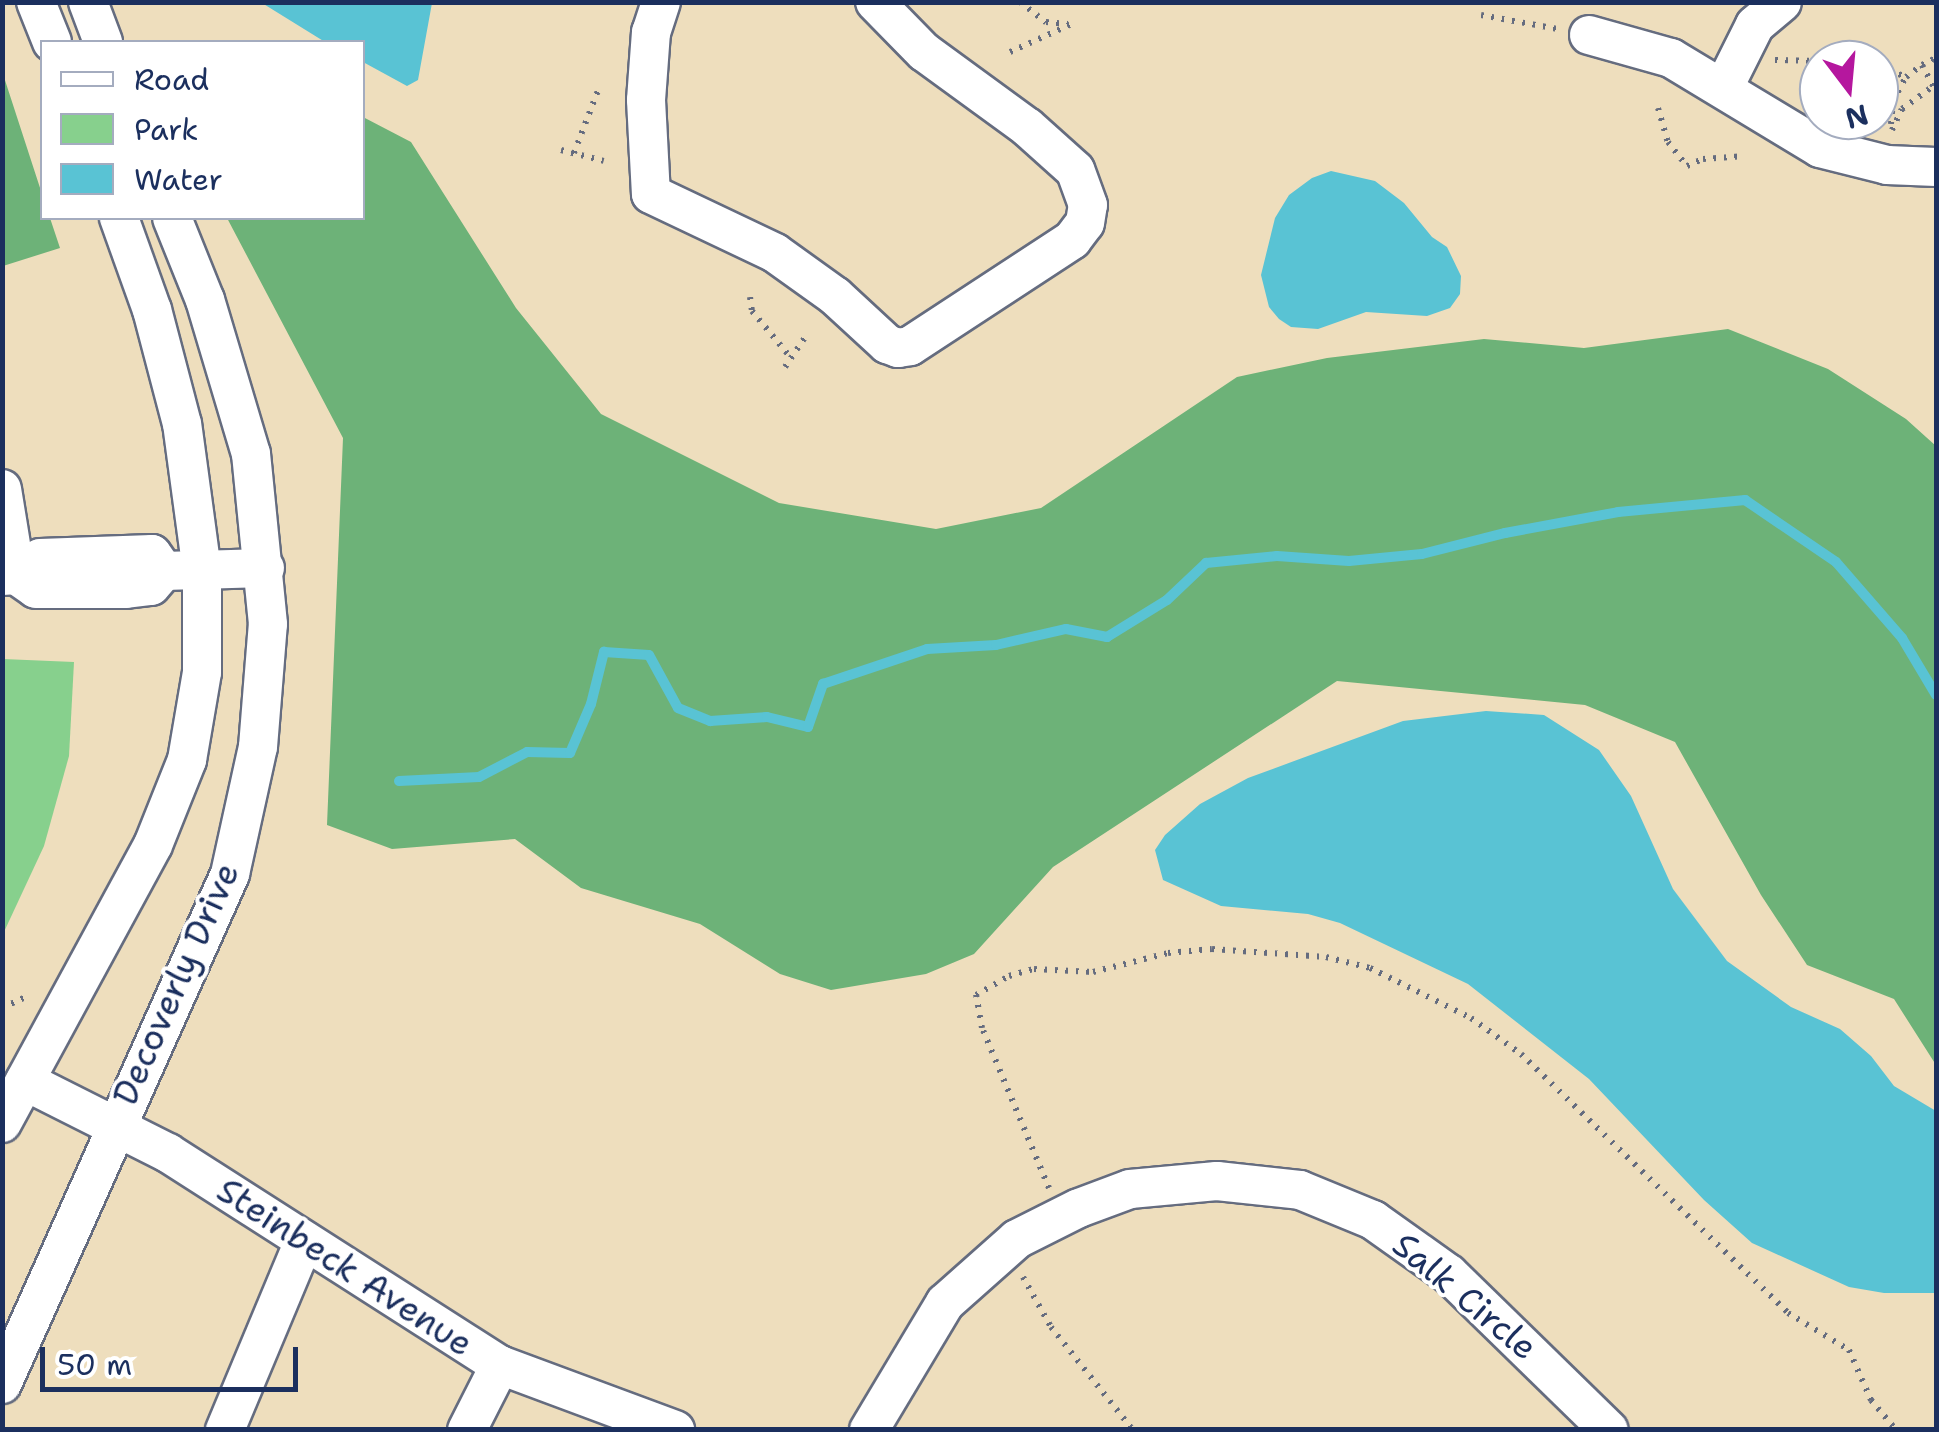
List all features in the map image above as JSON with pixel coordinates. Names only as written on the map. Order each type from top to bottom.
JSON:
[{"type":"street","points":[[36,2],[51,40]]},
{"type":"street","points":[[88,2],[102,40]]},
{"type":"street","points":[[661,2],[651,32],[646,100],[651,194],[776,253],[836,296],[887,344],[898,348],[910,346],[1072,240],[1085,223],[1088,206],[1075,170],[1027,127],[924,52],[874,2]]},
{"type":"street","points":[[1724,87],[1755,25],[1782,2]]},
{"type":"street","points":[[1588,35],[1671,58],[1820,148],[1889,148],[1936,166]]},
{"type":"street","points":[[2,1123],[153,845],[186,760],[202,672],[202,570],[182,424],[152,310],[120,220]]},
{"type":"street","name":"Decoverly Drive","points":[[2,1384],[230,874],[258,747],[268,624],[252,454],[205,300],[173,220]]},
{"type":"street","points":[[2,490],[9,575],[36,589],[152,586],[164,572],[265,568]]},
{"type":"street","name":"Steinbeck Avenue","points":[[25,1082],[168,1153],[500,1365],[666,1427]]},
{"type":"street","name":"Salk Circle","points":[[869,1430],[945,1302],[1005,1250],[1062,1217],[1130,1188],[1217,1180],[1300,1190],[1373,1220],[1450,1274],[1610,1430]]},
{"type":"street","points":[[225,1430],[304,1240]]},
{"type":"street","points":[[467,1430],[500,1365]]},
{"type":"path","points":[[1010,52],[1071,24],[1046,22],[1020,2]]},
{"type":"path","points":[[1481,14],[1588,35]]},
{"type":"path","points":[[1889,148],[1892,101],[1906,77],[1936,58]]},
{"type":"path","points":[[1889,148],[1902,110],[1935,85],[1922,65]]},
{"type":"path","points":[[1899,74],[1906,77]]},
{"type":"path","points":[[574,154],[599,88]]},
{"type":"path","points":[[1658,108],[1668,142],[1687,166],[1742,156]]},
{"type":"path","points":[[561,150],[604,161]]},
{"type":"path","points":[[750,297],[752,311],[791,358]]},
{"type":"path","points":[[786,367],[805,337]]},
{"type":"path","points":[[1062,1217],[982,1028],[976,995],[1009,976],[1034,969],[1093,972],[1168,953],[1212,949],[1280,952],[1356,964],[1425,992],[1521,1054],[1788,1313],[1849,1350],[1872,1400],[1896,1430]]},
{"type":"path","points":[[2,1008],[27,998]]},
{"type":"path","points":[[1005,1250],[1051,1328],[1132,1430]]},
{"type":"green space","points":[[2,71],[40,188],[40,220],[51,220],[60,248],[3,266]]},
{"type":"green space","points":[[365,118],[411,142],[516,308],[601,414],[779,503],[936,529],[1041,508],[1237,377],[1327,358],[1484,339],[1584,348],[1728,329],[1828,369],[1906,419],[1936,446],[1936,1065],[1894,999],[1807,965],[1761,895],[1675,742],[1585,705],[1337,681],[1053,867],[974,954],[926,974],[831,990],[780,974],[700,924],[581,888],[515,839],[392,849],[327,825],[343,438],[228,220],[365,220]]},
{"type":"green space","points":[[3,659],[74,662],[69,756],[44,846],[3,934]]},
{"type":"water","points":[[262,3],[432,3],[418,80],[407,86],[365,63],[365,40],[322,40]]},
{"type":"water","points":[[1331,171],[1375,181],[1404,203],[1432,237],[1447,247],[1461,276],[1460,294],[1450,308],[1427,316],[1366,312],[1318,329],[1291,327],[1279,319],[1269,307],[1261,275],[1275,218],[1289,195],[1312,178]]},
{"type":"water","points":[[1486,711],[1544,715],[1599,750],[1631,796],[1673,889],[1727,961],[1791,1007],[1840,1029],[1871,1056],[1894,1086],[1936,1111],[1936,1293],[1884,1293],[1849,1287],[1752,1243],[1704,1200],[1589,1079],[1468,984],[1340,923],[1308,914],[1221,906],[1163,880],[1155,850],[1165,835],[1200,804],[1248,778],[1403,721]]},
{"type":"waterway","points":[[399,781],[479,777],[527,752],[570,753],[591,704],[604,652],[649,655],[678,708],[710,721],[767,717],[808,727],[823,684],[927,649],[996,645],[1066,629],[1107,637],[1167,600],[1206,563],[1277,556],[1349,561],[1422,554],[1505,533],[1618,512],[1745,500],[1836,562],[1902,638],[1936,695]]}]
